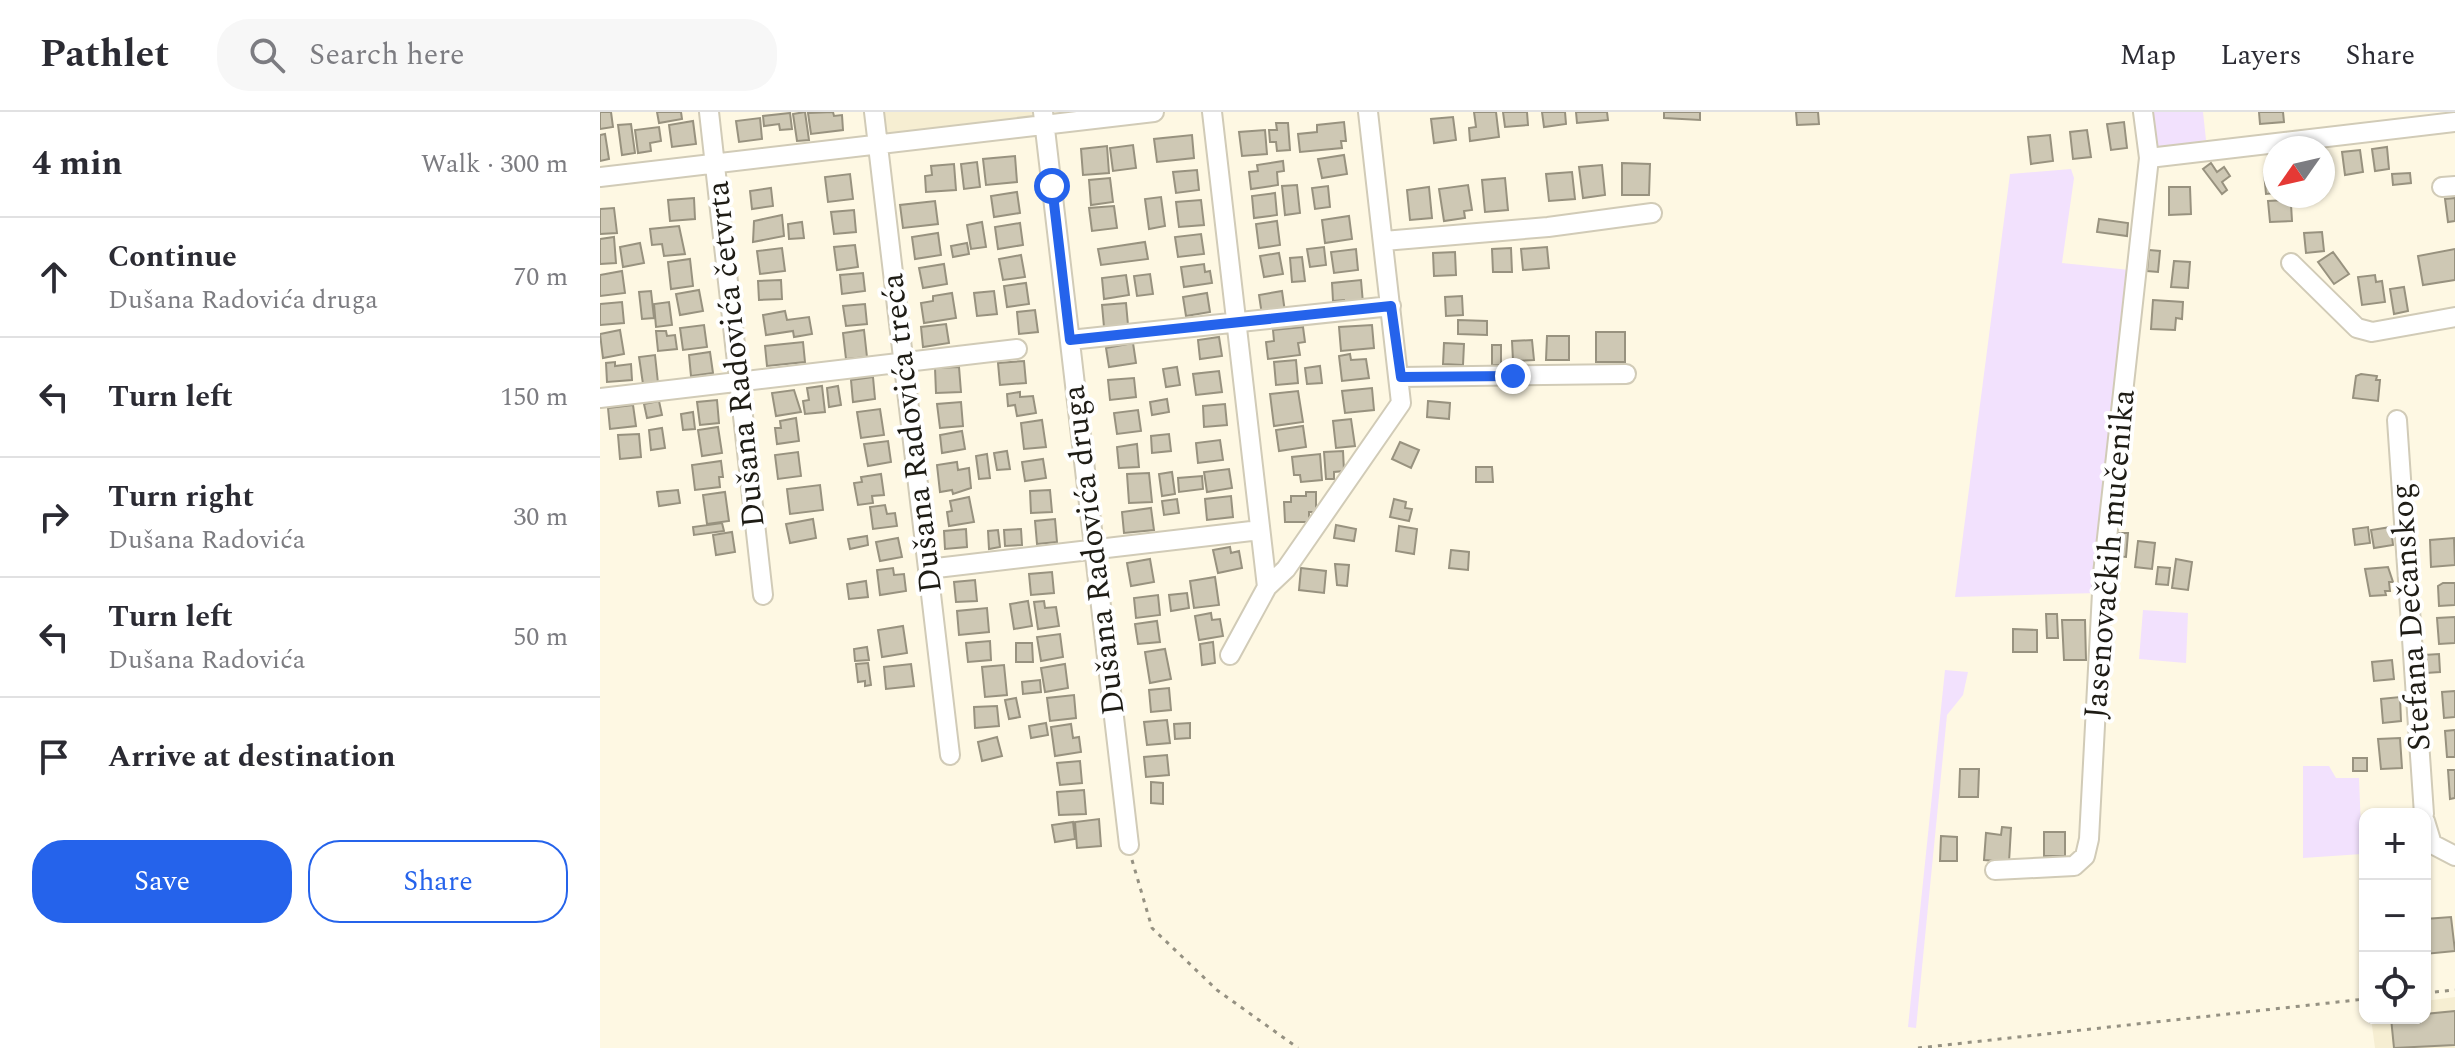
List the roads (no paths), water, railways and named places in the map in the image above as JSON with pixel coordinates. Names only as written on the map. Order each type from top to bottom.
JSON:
[{"type":"street","name":"Dušana Radovića četvrta","points":[[709,112],[763,595]]},
{"type":"street","name":"Dušana Radovića treća","points":[[874,112],[950,755]]},
{"type":"street","points":[[600,177],[878,146],[1044,118],[1154,112]]},
{"type":"street","points":[[1212,112],[1267,587]]},
{"type":"street","points":[[1230,655],[1267,587],[1286,569],[1401,403],[1401,377],[1368,112]]},
{"type":"street","name":"Jasenovačkih mučenika","points":[[1995,870],[2074,866],[2085,856],[2089,839],[2103,574],[2149,158],[2143,112]]},
{"type":"street","name":"Dušana Radovića druga","points":[[1044,118],[1129,845]]},
{"type":"street","points":[[2149,158],[2455,122]]},
{"type":"street","points":[[1384,241],[1548,227],[1652,213]]},
{"type":"street","points":[[2291,263],[2357,328],[2372,332],[2455,317]]},
{"type":"street","points":[[1070,340],[1391,306]]},
{"type":"street","points":[[600,398],[1017,349]]},
{"type":"street","points":[[1401,377],[1626,374]]},
{"type":"street","name":"Stefana Dečanskog","points":[[2397,420],[2424,808]]},
{"type":"street","points":[[928,569],[1260,530]]},
{"type":"street","points":[[2431,841],[2455,856]]}]
